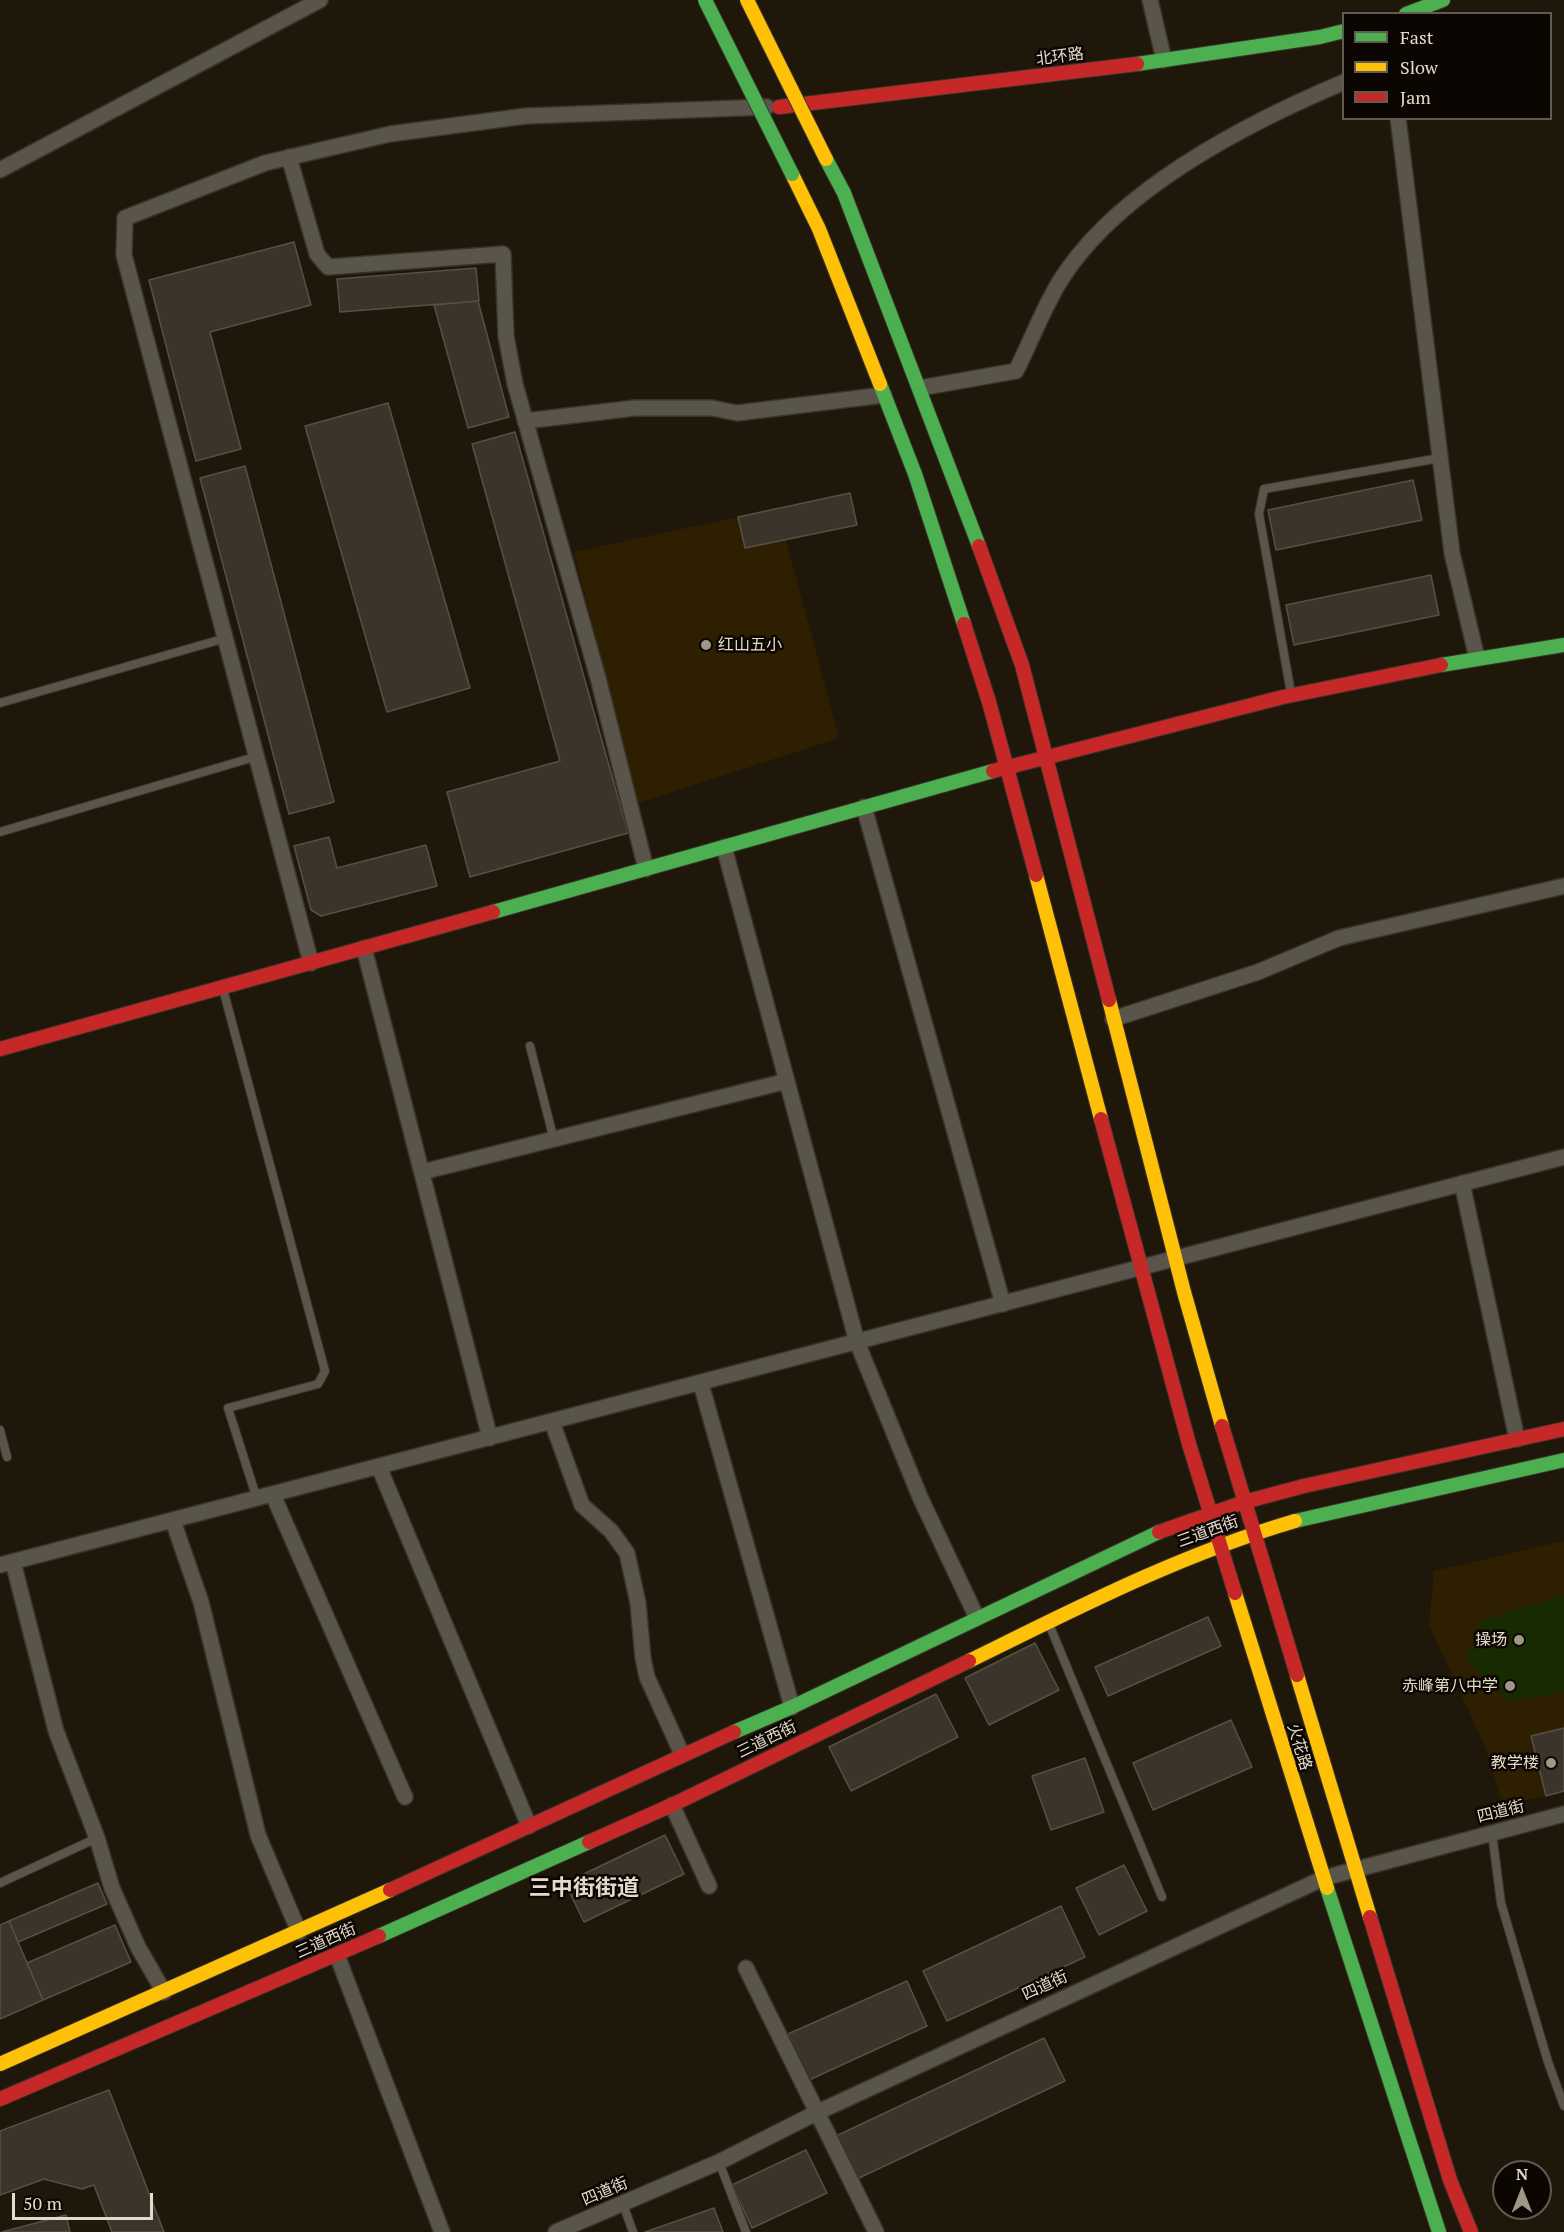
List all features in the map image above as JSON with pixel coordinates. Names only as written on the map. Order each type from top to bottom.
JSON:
[{"type":"street","points":[[0,170],[320,0]]},
{"type":"street","name":"火花路","points":[[705,0],[819,229],[915,474],[1007,768],[1140,1268],[1210,1513],[1324,1878],[1439,2232]]},
{"type":"street","points":[[747,0],[844,193],[920,388],[1022,665],[1175,1258],[1254,1533],[1450,2180],[1471,2232]]},
{"type":"street","points":[[1150,0],[1164,60]]},
{"type":"street","points":[[1411,12],[1443,0]]},
{"type":"street","name":"北环路","points":[[779,107],[1164,60],[1320,38],[1342,32]]},
{"type":"street","points":[[920,388],[1016,371],[1060,281],[1102,227],[1168,176],[1241,132],[1342,83]]},
{"type":"street","points":[[311,963],[228,638],[124,255],[125,218],[265,163],[390,134],[526,116],[779,107]]},
{"type":"street","points":[[1398,120],[1452,553],[1477,658]]},
{"type":"street","points":[[289,157],[317,254],[328,267],[503,254],[506,336],[525,421],[598,678],[646,869]]},
{"type":"street","points":[[525,421],[634,408],[712,408],[737,413],[884,395]]},
{"type":"street","points":[[0,1049],[1007,768],[1291,695],[1421,666],[1564,645]]},
{"type":"street","points":[[864,807],[1003,1304]]},
{"type":"street","points":[[723,847],[857,1342],[920,1497],[977,1618]]},
{"type":"street","points":[[1113,1018],[1258,972],[1339,938],[1564,886]]},
{"type":"street","points":[[364,948],[490,1438]]},
{"type":"street","points":[[422,1172],[787,1082]]},
{"type":"street","points":[[164,1992],[138,1947],[112,1888],[97,1838],[56,1731],[6,1564],[1564,1157]]},
{"type":"street","points":[[1462,1183],[1517,1439]]},
{"type":"street","points":[[701,1384],[792,1707]]},
{"type":"street","points":[[552,1422],[582,1505],[611,1531],[627,1553],[638,1603],[647,1677],[682,1754]]},
{"type":"street","points":[[0,2064],[299,1932],[682,1754],[792,1707],[1153,1534],[1210,1513],[1304,1486],[1564,1429]]},
{"type":"street","name":"三道西街","points":[[0,2098],[338,1955],[672,1805],[1167,1565],[1220,1544],[1313,1516],[1564,1460]]},
{"type":"street","points":[[379,1467],[529,1826]]},
{"type":"street","points":[[273,1495],[405,1797]]},
{"type":"street","points":[[173,1521],[201,1602],[258,1835],[299,1932]]},
{"type":"street","points":[[672,1805],[709,1887]]},
{"type":"street","name":"四道街","points":[[556,2232],[719,2162],[816,2113],[1324,1878],[1356,1867],[1564,1814]]},
{"type":"street","points":[[338,1955],[442,2232]]},
{"type":"street","points":[[746,1968],[876,2232]]},
{"type":"lane","points":[[1291,695],[1259,514],[1264,489],[1440,458]]},
{"type":"lane","points":[[0,704],[228,638]]},
{"type":"lane","points":[[0,832],[258,756]]},
{"type":"lane","points":[[223,987],[325,1371],[318,1384],[228,1408],[257,1499]]},
{"type":"lane","points":[[530,1046],[554,1140]]},
{"type":"lane","points":[[0,1430],[7,1457]]},
{"type":"lane","points":[[1048,1622],[1162,1898]]},
{"type":"lane","points":[[1492,1833],[1501,1903],[1548,2062],[1564,2106]]},
{"type":"lane","points":[[0,1883],[97,1838]]},
{"type":"lane","points":[[719,2162],[746,2232]]},
{"type":"lane","points":[[623,2204],[633,2232]]},
{"type":"shaded area","name":"红山五小","points":[[738,517],[745,548],[786,540],[839,738],[638,803],[574,552]]},
{"type":"shaded area","name":"赤峰第八中学","points":[[1564,1541],[1564,1791],[1503,1806],[1485,1746],[1429,1625],[1434,1571]]},
{"type":"green space","name":"操场","points":[[1564,1595],[1564,1692],[1509,1702],[1467,1660],[1482,1620]]},
{"type":"building","points":[[294,242],[311,305],[210,332],[241,449],[196,461],[149,280]]},
{"type":"building","points":[[476,268],[479,301],[340,312],[337,279]]},
{"type":"building","points":[[478,301],[509,417],[468,428],[434,305]]},
{"type":"building","points":[[388,403],[470,688],[387,712],[305,426]]},
{"type":"building","points":[[515,432],[628,833],[470,877],[447,792],[560,761],[472,444]]},
{"type":"building","points":[[245,466],[334,802],[289,814],[200,478]]},
{"type":"building","points":[[1413,480],[1422,520],[1276,550],[1268,510]]},
{"type":"building","points":[[850,493],[857,525],[745,548],[738,517]]},
{"type":"building","points":[[1431,575],[1439,615],[1294,645],[1286,605]]},
{"type":"building","points":[[329,837],[337,868],[426,845],[437,886],[321,916],[311,910],[294,846]]},
{"type":"building","points":[[1208,1617],[1221,1646],[1108,1696],[1095,1667]]},
{"type":"building","points":[[1035,1643],[1059,1690],[989,1725],[965,1678]]},
{"type":"building","points":[[936,1694],[958,1737],[851,1791],[829,1747]]},
{"type":"building","points":[[1231,1720],[1252,1767],[1153,1810],[1133,1763]]},
{"type":"building","name":"教学楼","points":[[1564,1728],[1564,1791],[1546,1796],[1531,1736]]},
{"type":"building","points":[[1085,1758],[1104,1812],[1051,1830],[1032,1776]]},
{"type":"building","points":[[665,1835],[684,1874],[584,1922],[565,1883]]},
{"type":"building","points":[[1124,1865],[1147,1911],[1099,1935],[1076,1888]]},
{"type":"building","points":[[98,1883],[107,1904],[18,1942],[9,1921]]},
{"type":"building","points":[[1061,1906],[1085,1957],[947,2021],[923,1971]]},
{"type":"building","points":[[9,1921],[43,2000],[0,2019],[0,1925]]},
{"type":"building","points":[[115,1925],[131,1962],[43,2000],[27,1963]]},
{"type":"building","points":[[907,1981],[927,2026],[809,2080],[788,2034]]},
{"type":"building","points":[[1044,2038],[1065,2081],[857,2179],[836,2136]]},
{"type":"building","points":[[109,2090],[164,2232],[112,2232],[94,2185],[82,2189],[44,2179],[0,2195],[0,2131]]},
{"type":"building","points":[[806,2150],[827,2193],[752,2228],[732,2185]]},
{"type":"building","points":[[714,2208],[723,2232],[645,2232]]},
{"type":"building","points":[[66,2215],[70,2232],[2,2232]]},
{"type":"traffic: fast","points":[[705,0],[792,174]]},
{"type":"traffic: fast","points":[[1411,12],[1443,0]]},
{"type":"traffic: fast","points":[[1137,64],[1320,37],[1342,32]]},
{"type":"traffic: fast","points":[[826,159],[844,193],[979,546]]},
{"type":"traffic: fast","points":[[880,384],[915,474],[964,624]]},
{"type":"traffic: fast","points":[[1441,665],[1564,645]]},
{"type":"traffic: fast","points":[[493,912],[993,771]]},
{"type":"traffic: fast","points":[[1295,1521],[1564,1460]]},
{"type":"traffic: fast","points":[[734,1732],[792,1707],[1159,1532]]},
{"type":"traffic: fast","points":[[379,1936],[589,1842]]},
{"type":"traffic: fast","points":[[1327,1888],[1439,2232]]},
{"type":"traffic: slow","points":[[747,0],[826,159]]},
{"type":"traffic: slow","points":[[792,174],[819,229],[880,384]]},
{"type":"traffic: slow","points":[[1036,875],[1101,1119]]},
{"type":"traffic: slow","points":[[1109,1000],[1184,1292],[1222,1426]]},
{"type":"traffic: slow","points":[[969,1661],[1089,1602],[1169,1566],[1295,1521]]},
{"type":"traffic: slow","points":[[1235,1593],[1327,1888]]},
{"type":"traffic: slow","points":[[1297,1675],[1370,1917]]},
{"type":"traffic: slow","points":[[0,2064],[390,1890]]},
{"type":"traffic: jam","points":[[779,107],[1137,64]]},
{"type":"traffic: jam","points":[[979,546],[1022,665],[1109,1000]]},
{"type":"traffic: jam","points":[[964,624],[989,702],[1036,875]]},
{"type":"traffic: jam","points":[[993,771],[1283,697],[1441,665]]},
{"type":"traffic: jam","points":[[0,1049],[493,912]]},
{"type":"traffic: jam","points":[[1101,1119],[1189,1444],[1235,1593]]},
{"type":"traffic: jam","points":[[1222,1426],[1297,1675]]},
{"type":"traffic: jam","points":[[1159,1532],[1244,1502],[1304,1486],[1564,1429]]},
{"type":"traffic: jam","points":[[589,1842],[672,1805],[969,1661]]},
{"type":"traffic: jam","points":[[390,1890],[734,1732]]},
{"type":"traffic: jam","points":[[1370,1917],[1450,2180],[1471,2232]]},
{"type":"traffic: jam","points":[[0,2099],[379,1936]]},
{"type":"place","name":"红山五小","points":[[706,645]]},
{"type":"place","name":"操场","points":[[1519,1640]]},
{"type":"place","name":"赤峰第八中学","points":[[1510,1686]]},
{"type":"place","name":"教学楼","points":[[1551,1763]]},
{"type":"district","name":"三中街街道","points":[[584,1889]]}]
